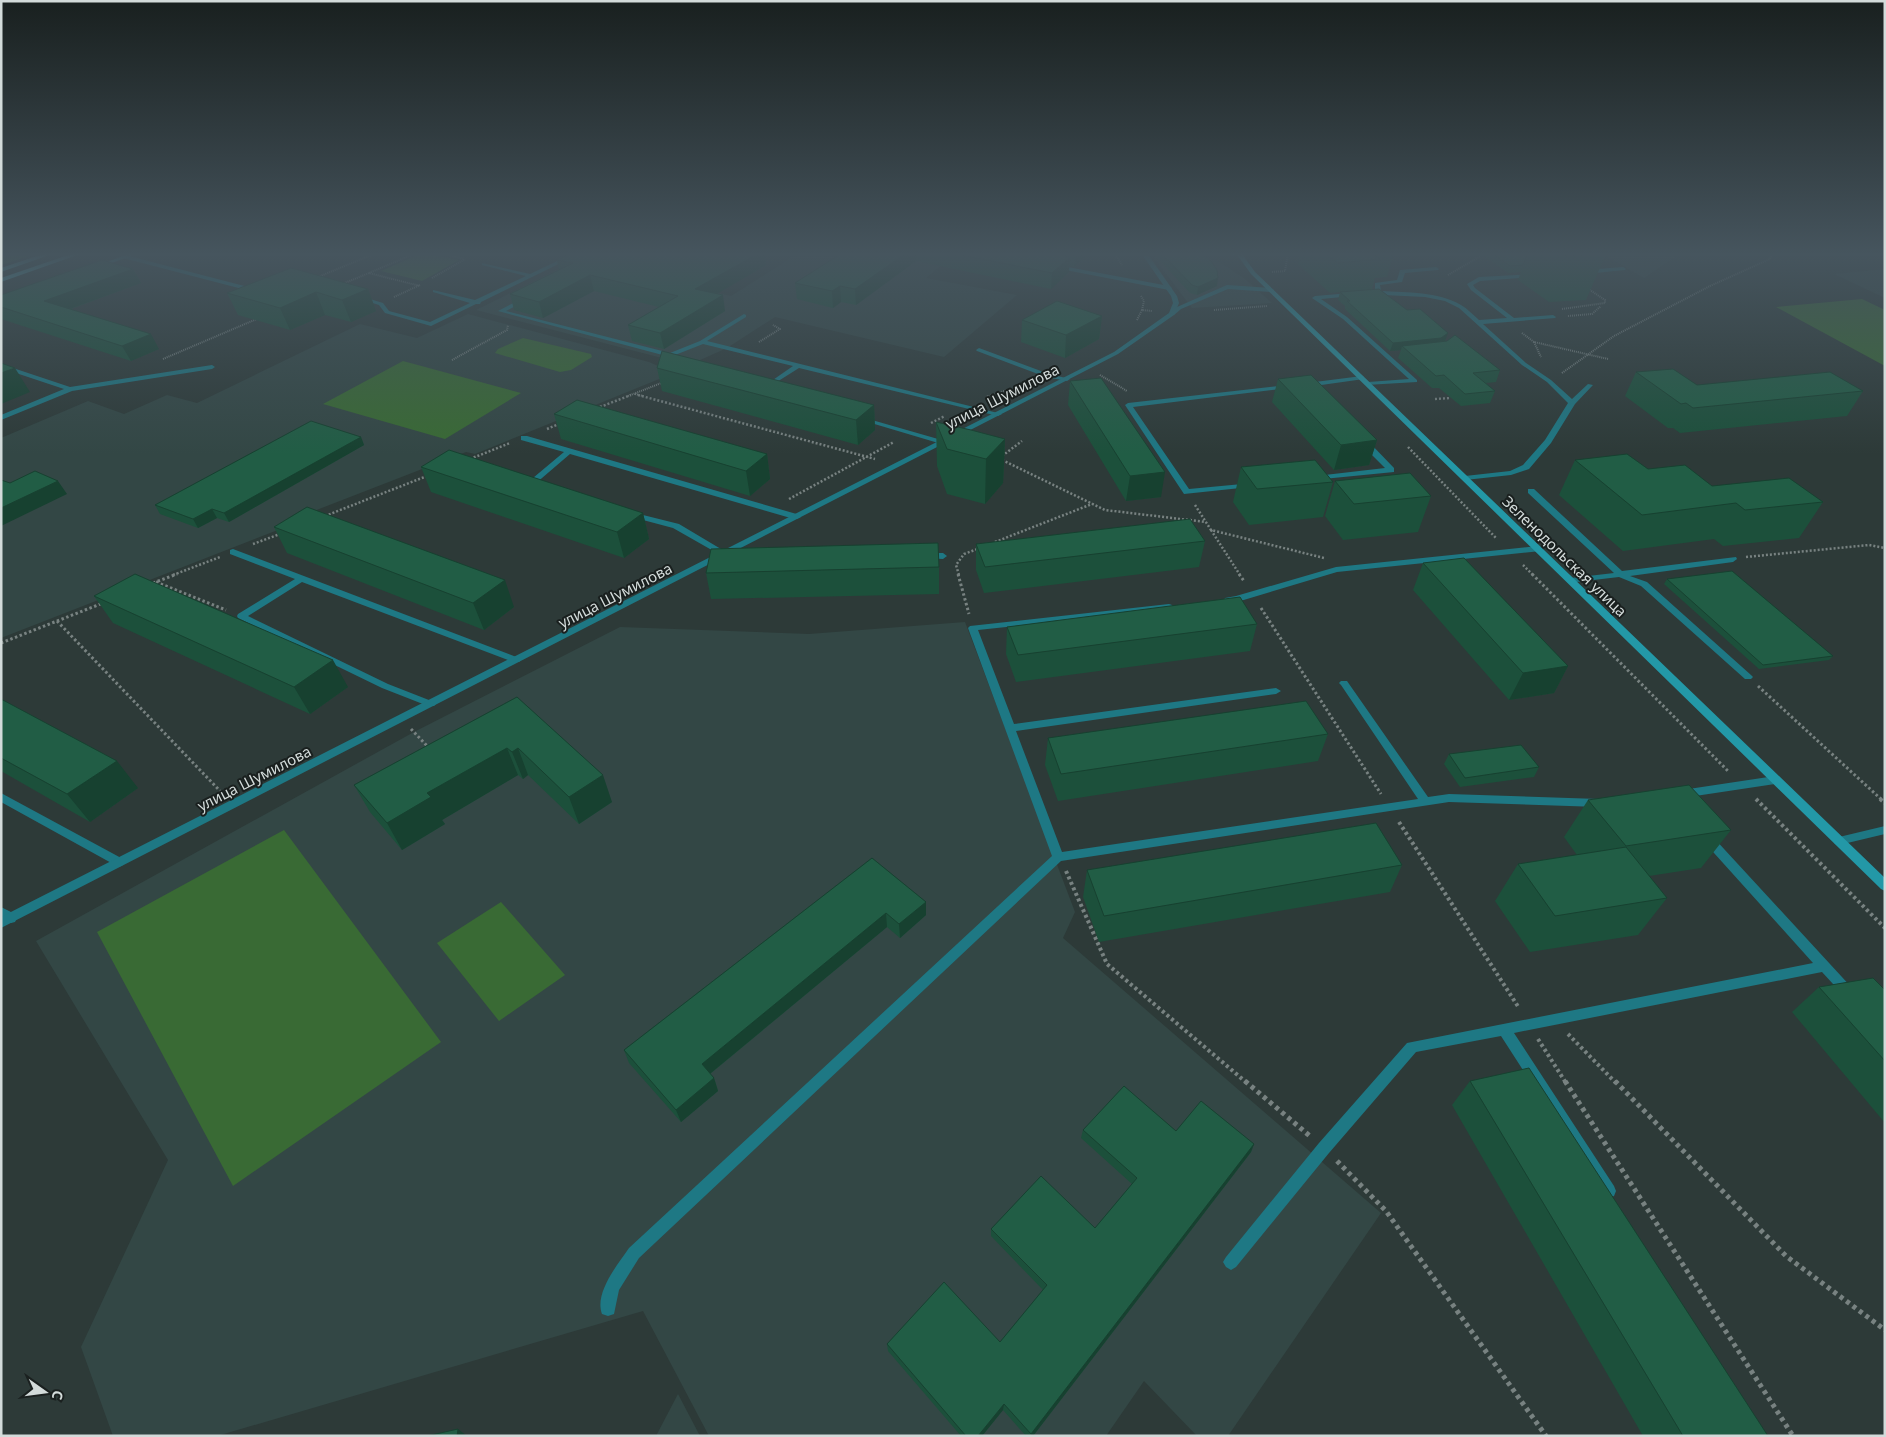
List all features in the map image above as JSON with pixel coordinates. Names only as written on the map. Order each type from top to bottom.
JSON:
[{"type":"street","points":[[417,320],[431,324],[440,320]]},
{"type":"street","points":[[536,320],[670,355],[702,342],[737,320]]},
{"type":"street","name":"улица Шумилова","points":[[5,918],[516,660],[730,556],[797,517],[895,465],[1116,353],[1162,320]]},
{"type":"street","name":"Зеленодольская улица","points":[[1302,320],[1885,886]]},
{"type":"street","points":[[1255,484],[1187,492],[1128,405],[1309,385],[1365,381],[1415,381],[1347,320]]},
{"type":"street","points":[[1478,322],[1509,320]]},
{"type":"street","points":[[1478,322],[1524,364],[1572,403]]},
{"type":"street","points":[[702,342],[998,414]]},
{"type":"street","points":[[979,350],[1048,376],[1067,379]]},
{"type":"street","points":[[1387,355],[1396,354]]},
{"type":"street","points":[[772,383],[799,365]]},
{"type":"street","points":[[1,366],[70,389]]},
{"type":"street","points":[[1,418],[70,389],[212,368]]},
{"type":"street","points":[[1309,385],[1316,392]]},
{"type":"street","points":[[1464,478],[1511,473],[1526,466],[1548,441],[1572,403],[1590,385]]},
{"type":"street","points":[[859,418],[956,447]]},
{"type":"street","points":[[1304,479],[1391,470],[1357,434]]},
{"type":"street","points":[[524,438],[797,517]]},
{"type":"street","points":[[540,488],[530,485],[568,451]]},
{"type":"street","points":[[1531,491],[1621,575],[1644,584],[1748,677]]},
{"type":"street","points":[[620,511],[676,526],[730,556]]},
{"type":"street","points":[[1218,601],[1253,595],[1336,570],[1538,549]]},
{"type":"street","points":[[233,552],[516,660]]},
{"type":"street","points":[[913,557],[943,556]]},
{"type":"street","points":[[1571,581],[1733,559]]},
{"type":"street","points":[[241,616],[302,578]]},
{"type":"street","points":[[1058,857],[973,628],[1179,606]]},
{"type":"street","points":[[241,616],[385,686],[431,704]]},
{"type":"street","points":[[1344,683],[1426,802]]},
{"type":"street","points":[[1010,728],[1276,691]]},
{"type":"street","points":[[1676,803],[1669,796],[1775,780]]},
{"type":"street","points":[[1,797],[119,862]]},
{"type":"street","points":[[608,1308],[612,1287],[634,1253],[1058,857],[1449,798],[1609,804]]},
{"type":"street","points":[[1838,841],[1885,830]]},
{"type":"street","points":[[1701,832],[1854,1000]]},
{"type":"street","points":[[1231,1262],[1324,1148],[1412,1047],[1824,966]]},
{"type":"street","points":[[1504,1028],[1616,1203]]},
{"type":"path","points":[[155,363],[255,320]]},
{"type":"path","points":[[1510,320],[1534,342],[1608,359]]},
{"type":"path","points":[[1548,382],[1614,336],[1645,320]]},
{"type":"path","points":[[452,360],[506,330],[508,324],[512,322]]},
{"type":"path","points":[[744,352],[780,330],[773,325]]},
{"type":"path","points":[[600,408],[665,382]]},
{"type":"path","points":[[634,393],[895,465]]},
{"type":"path","points":[[1434,399],[1451,398]]},
{"type":"path","points":[[463,462],[565,422]]},
{"type":"path","points":[[1022,441],[999,458],[1105,510],[1206,522]]},
{"type":"path","points":[[1404,443],[1498,540],[1489,541]]},
{"type":"path","points":[[324,516],[429,475]]},
{"type":"path","points":[[1187,492],[1793,1436]]},
{"type":"path","points":[[991,543],[1092,504]]},
{"type":"path","points":[[146,586],[288,530]]},
{"type":"path","points":[[1211,530],[1327,558]]},
{"type":"path","points":[[1733,559],[1869,545],[1885,548]]},
{"type":"path","points":[[973,628],[956,565],[964,554],[982,547]]},
{"type":"path","points":[[1510,552],[1885,928]]},
{"type":"path","points":[[156,582],[241,616]]},
{"type":"path","points":[[189,602],[196,598]]},
{"type":"path","points":[[1,643],[111,600]]},
{"type":"path","points":[[57,621],[232,805]]},
{"type":"path","points":[[1748,677],[1885,803]]},
{"type":"path","points":[[402,719],[433,752]]},
{"type":"path","points":[[1553,1019],[1786,1256],[1885,1330]]},
{"type":"shaded area","points":[[455,320],[491,320],[649,362],[674,373],[475,454],[466,452],[314,511],[319,514],[1,638],[1,438],[88,401],[124,414],[167,395],[197,403],[360,324],[417,338]]},
{"type":"shaded area","points":[[515,320],[770,320],[727,348],[689,365]]},
{"type":"shaded area","points":[[788,320],[987,320],[944,357]]},
{"type":"shaded area","points":[[965,622],[1075,912],[1063,938],[1381,1213],[1228,1436],[1197,1436],[1144,1381],[1106,1436],[709,1436],[643,1311],[217,1436],[113,1436],[81,1347],[168,1160],[36,941],[414,732],[620,627],[809,634]]},
{"type":"shaded area","points":[[678,1394],[700,1436],[656,1436]]},
{"type":"green space","points":[[1800,320],[1885,320],[1885,366]]},
{"type":"green space","points":[[523,338],[591,354],[592,357],[571,370],[560,372],[495,353],[498,349]]},
{"type":"green space","points":[[403,361],[521,393],[445,439],[323,404]]},
{"type":"green space","points":[[284,830],[441,1042],[233,1186],[97,932]]},
{"type":"green space","points":[[501,902],[565,975],[499,1021],[437,943]]},
{"type":"building","points":[[42,320],[106,320],[151,334],[122,346]]},
{"type":"building","points":[[637,320],[681,320],[660,333],[628,325]]},
{"type":"building","points":[[1022,320],[1094,320],[1066,335]]},
{"type":"building","points":[[1368,320],[1433,320],[1448,333],[1441,338],[1393,343]]},
{"type":"building","points":[[1455,335],[1500,370],[1473,373],[1495,391],[1465,394],[1444,375],[1436,376],[1402,346],[1447,341]]},
{"type":"building","points":[[662,351],[874,405],[856,420],[657,368]]},
{"type":"building","points":[[1,363],[15,368],[1,373]]},
{"type":"building","points":[[1673,369],[1697,385],[1830,372],[1863,391],[1693,408],[1686,403],[1681,404],[1636,372]]},
{"type":"building","points":[[1311,375],[1377,440],[1341,445],[1278,379]]},
{"type":"building","points":[[1101,378],[1165,472],[1130,476],[1070,381]]},
{"type":"building","points":[[577,400],[767,454],[746,471],[554,414]]},
{"type":"building","points":[[311,421],[361,437],[224,513],[212,509],[193,519],[155,505]]},
{"type":"building","points":[[936,422],[1005,439],[986,459],[947,449]]},
{"type":"building","points":[[449,450],[643,513],[617,532],[421,467]]},
{"type":"building","points":[[1627,454],[1648,469],[1685,465],[1712,486],[1789,478],[1823,502],[1745,510],[1736,503],[1642,515],[1575,460]]},
{"type":"building","points":[[1315,460],[1333,482],[1257,489],[1241,467]]},
{"type":"building","points":[[35,471],[58,481],[1,508],[1,480],[10,483]]},
{"type":"building","points":[[1410,473],[1431,496],[1354,504],[1335,481]]},
{"type":"building","points":[[307,507],[505,580],[473,603],[274,527]]},
{"type":"building","points":[[1190,519],[1205,541],[985,567],[976,544]]},
{"type":"building","points":[[938,543],[939,567],[706,573],[711,549]]},
{"type":"building","points":[[1464,558],[1568,666],[1523,673],[1423,563]]},
{"type":"building","points":[[1732,571],[1833,656],[1763,665],[1667,579]]},
{"type":"building","points":[[135,574],[333,660],[294,687],[94,596]]},
{"type":"building","points":[[1240,597],[1257,624],[1018,655],[1007,627]]},
{"type":"building","points":[[517,697],[603,775],[569,797],[518,748],[512,752],[507,748],[427,793],[431,797],[387,823],[354,785]]},
{"type":"building","points":[[1,699],[117,761],[67,794],[1,758]]},
{"type":"building","points":[[1306,701],[1328,734],[1061,774],[1048,738]]},
{"type":"building","points":[[1521,745],[1539,767],[1465,778],[1449,754]]},
{"type":"building","points":[[1689,785],[1731,830],[1626,846],[1588,800]]},
{"type":"building","points":[[1376,823],[1402,865],[1104,916],[1087,870]]},
{"type":"building","points":[[1626,847],[1667,898],[1555,916],[1518,864]]},
{"type":"building","points":[[872,858],[926,902],[899,924],[886,913],[702,1064],[714,1078],[676,1110],[624,1050]]},
{"type":"building","points":[[1873,978],[1885,990],[1885,1061],[1819,987]]},
{"type":"building","points":[[1529,1068],[1768,1436],[1683,1436],[1470,1081]]},
{"type":"building","points":[[1124,1086],[1176,1131],[1201,1101],[1254,1144],[1031,1434],[1004,1404],[978,1436],[966,1436],[887,1344],[944,1282],[1000,1342],[1047,1285],[991,1229],[1041,1176],[1095,1228],[1137,1178],[1083,1130]]},
{"type":"building","points":[[458,1429],[457,1436],[427,1436]]}]
